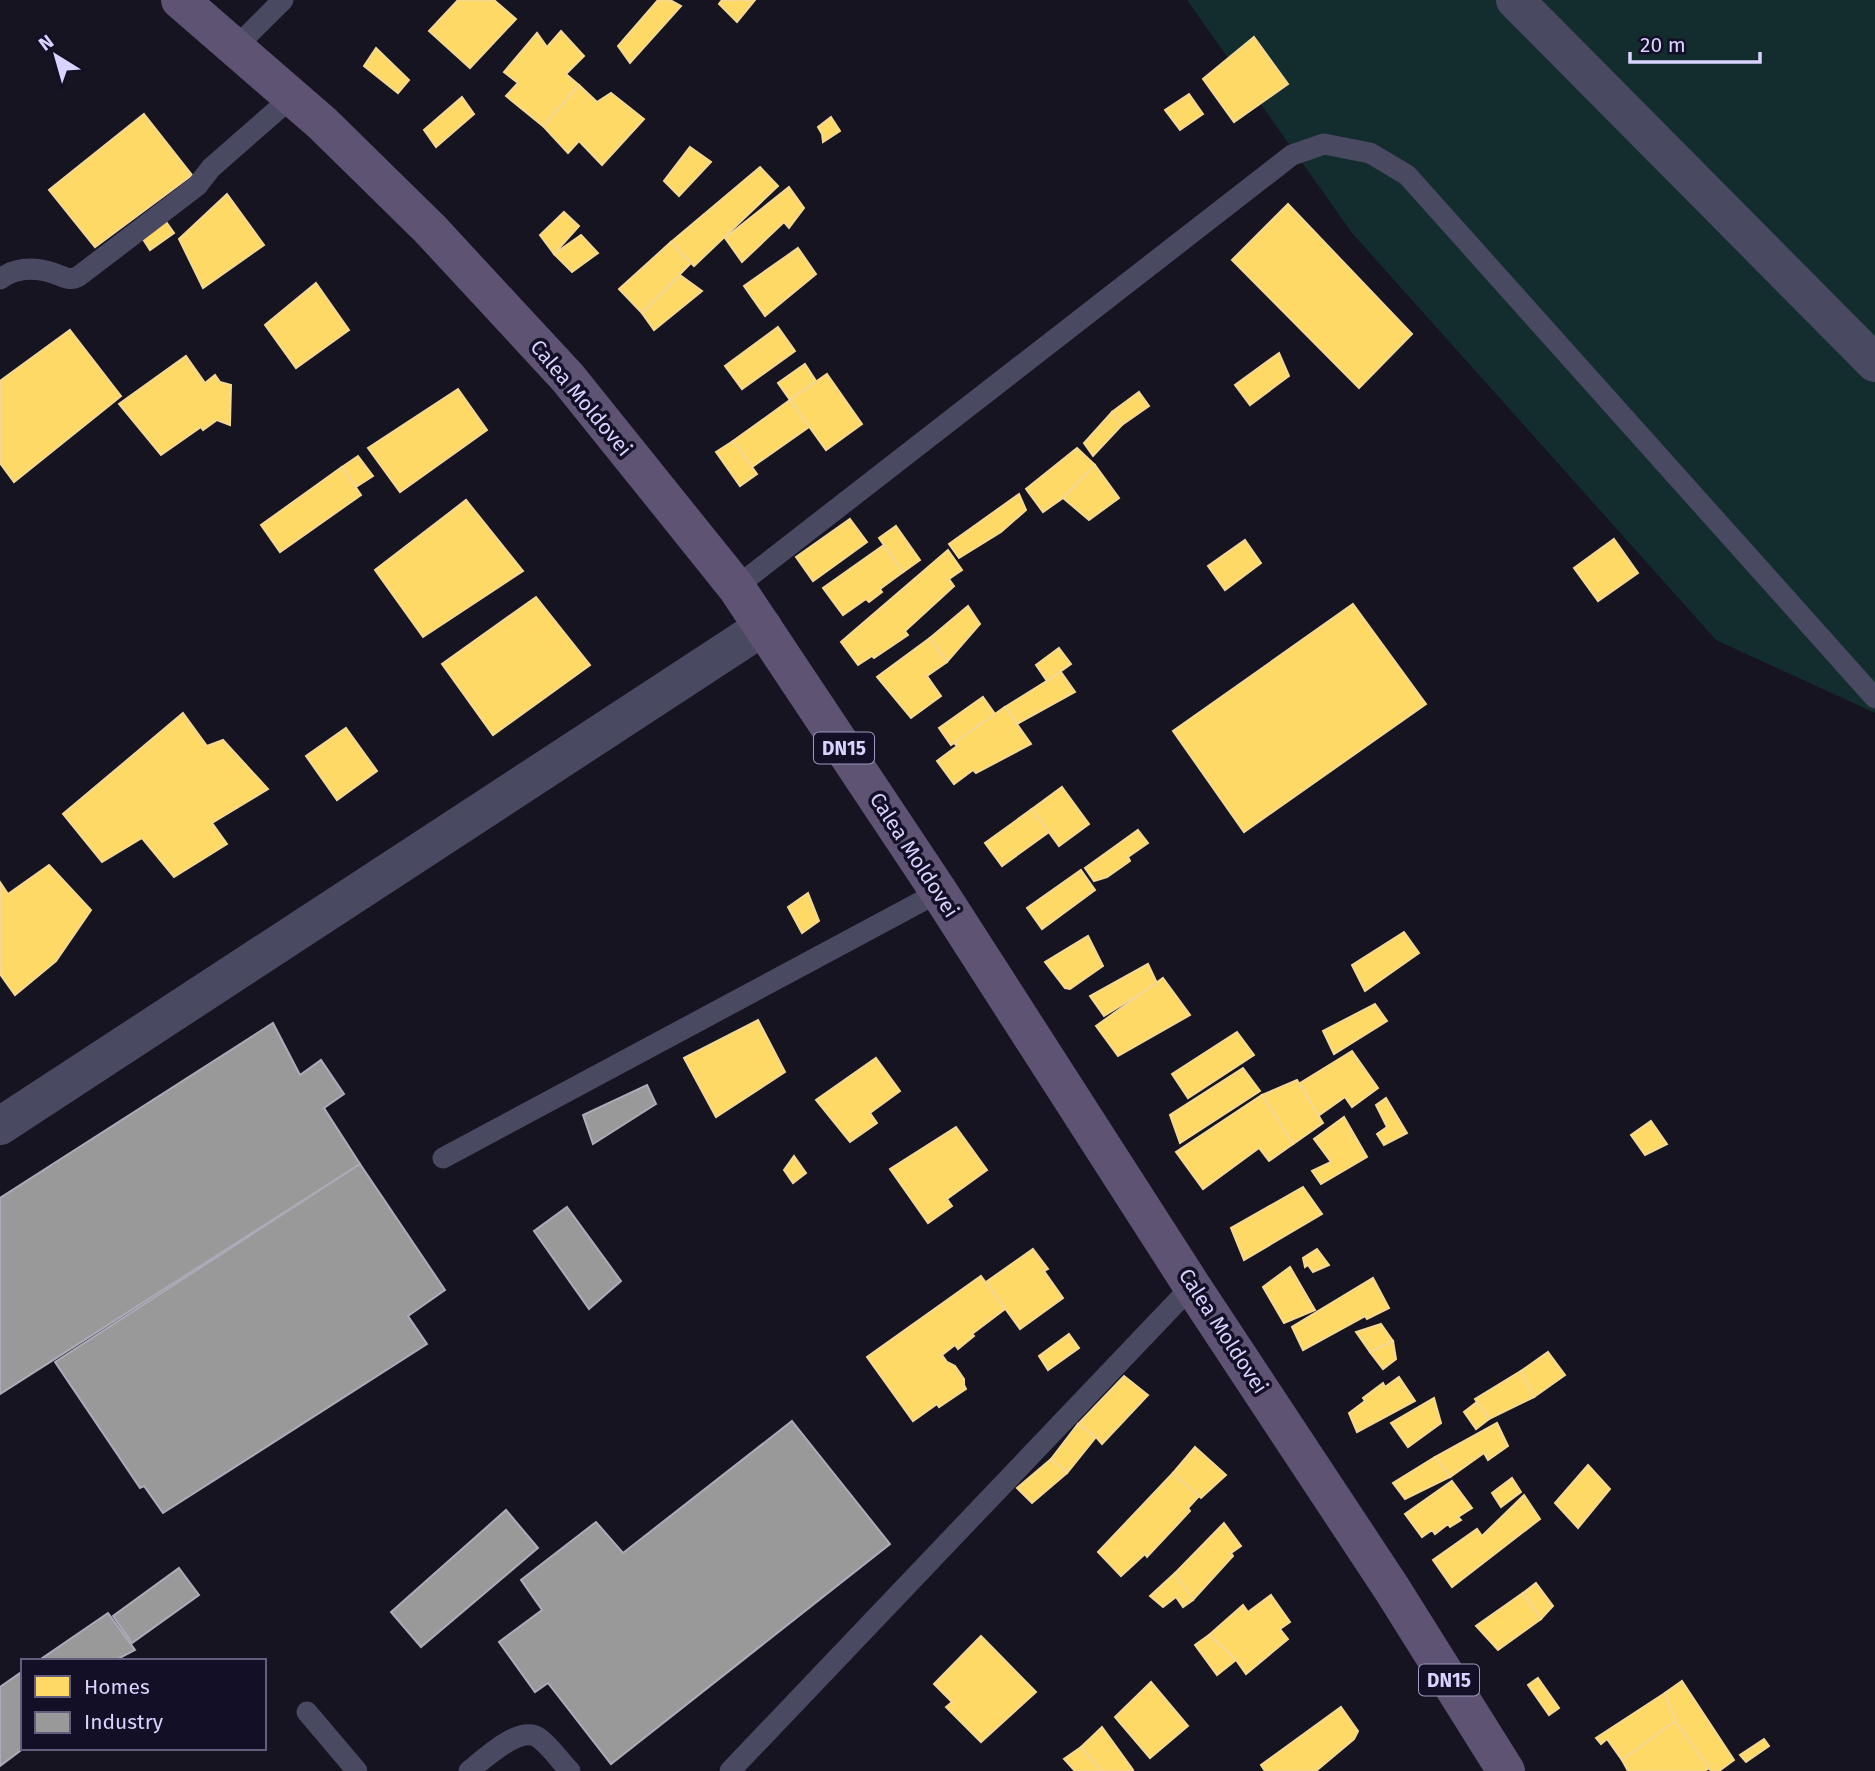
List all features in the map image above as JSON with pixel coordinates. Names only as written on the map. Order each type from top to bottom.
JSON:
[{"type":"main road","name":"Calea Moldovei","points":[[180,0],[322,123],[430,229],[568,379],[736,587],[940,892],[1192,1286],[1392,1589],[1506,1771]]},
{"type":"street","points":[[1515,0],[1875,363]]},
{"type":"street","points":[[0,1126],[763,627]]},
{"type":"lane","points":[[235,48],[283,0]]},
{"type":"lane","points":[[0,279],[18,270],[41,270],[67,279],[79,276],[197,186],[211,168],[292,97]]},
{"type":"lane","points":[[736,587],[1292,155],[1324,144],[1370,153],[1407,175],[1875,698]]},
{"type":"lane","points":[[443,1158],[940,892]]},
{"type":"lane","points":[[730,1771],[1192,1286]]},
{"type":"lane","points":[[307,1712],[357,1771]]},
{"type":"lane","points":[[469,1771],[501,1746],[522,1734],[538,1737],[570,1771]]},
{"type":"green space","points":[[1187,0],[1875,0],[1875,713],[1716,640],[1352,233]]},
{"type":"building: Homes","points":[[458,0],[494,0],[516,19],[470,68],[429,31]]},
{"type":"building: Homes","points":[[658,0],[670,0],[681,6],[630,63],[618,46]]},
{"type":"building: Homes","points":[[722,0],[755,0],[737,22],[719,4]]},
{"type":"building: Homes","points":[[561,31],[584,56],[566,74],[579,85],[543,126],[506,96],[518,83],[504,72],[537,33],[547,47]]},
{"type":"building: Homes","points":[[1254,37],[1288,84],[1234,122],[1203,79]]},
{"type":"building: Homes","points":[[376,48],[409,80],[398,93],[364,66]]},
{"type":"building: Homes","points":[[579,85],[597,102],[611,93],[644,119],[602,165],[579,141],[568,153],[543,126]]},
{"type":"building: Homes","points":[[1189,94],[1203,114],[1180,130],[1165,110]]},
{"type":"building: Homes","points":[[462,97],[474,114],[436,147],[424,130]]},
{"type":"building: Homes","points":[[144,114],[192,175],[95,247],[49,190]]},
{"type":"building: Homes","points":[[831,117],[840,131],[823,142],[818,127]]},
{"type":"building: Homes","points":[[690,147],[711,162],[679,196],[664,181]]},
{"type":"building: Homes","points":[[760,167],[778,186],[694,266],[671,242]]},
{"type":"building: Homes","points":[[789,187],[804,208],[789,228],[784,222],[742,262],[725,238]]},
{"type":"building: Homes","points":[[227,194],[264,245],[203,288],[179,239]]},
{"type":"building: Homes","points":[[1288,204],[1412,334],[1359,388],[1232,260]]},
{"type":"building: Homes","points":[[564,212],[579,226],[554,254],[540,235]]},
{"type":"building: Homes","points":[[162,216],[174,233],[150,250],[141,236]]},
{"type":"building: Homes","points":[[581,235],[598,253],[572,272],[554,254]]},
{"type":"building: Homes","points":[[671,242],[691,263],[642,313],[619,289]]},
{"type":"building: Homes","points":[[798,248],[816,274],[765,316],[744,286]]},
{"type":"building: Homes","points":[[680,275],[702,291],[654,330],[642,313]]},
{"type":"building: Homes","points":[[316,283],[349,330],[296,368],[265,325]]},
{"type":"building: Homes","points":[[778,327],[795,351],[742,389],[725,366]]},
{"type":"building: Homes","points":[[70,330],[121,396],[14,482],[0,463],[0,381]]},
{"type":"building: Homes","points":[[1279,353],[1289,376],[1250,405],[1235,385]]},
{"type":"building: Homes","points":[[186,356],[205,383],[215,375],[220,382],[231,385],[230,425],[217,420],[203,430],[201,427],[161,455],[119,404]]},
{"type":"building: Homes","points":[[805,364],[816,381],[790,400],[778,383]]},
{"type":"building: Homes","points":[[827,374],[862,424],[826,450],[790,400]]},
{"type":"building: Homes","points":[[458,389],[487,430],[400,492],[368,448]]},
{"type":"building: Homes","points":[[1139,392],[1149,406],[1122,425],[1112,412]]},
{"type":"building: Homes","points":[[790,400],[809,427],[752,467],[733,441]]},
{"type":"building: Homes","points":[[1112,412],[1122,425],[1093,456],[1084,443]]},
{"type":"building: Homes","points":[[733,441],[757,474],[740,486],[716,452]]},
{"type":"building: Homes","points":[[1077,448],[1095,465],[1063,498],[1043,512],[1026,489]]},
{"type":"building: Homes","points":[[358,456],[373,476],[356,487],[342,467]]},
{"type":"building: Homes","points":[[1095,465],[1119,498],[1089,520],[1063,498]]},
{"type":"building: Homes","points":[[342,467],[361,495],[280,552],[261,525]]},
{"type":"building: Homes","points":[[1019,494],[1026,510],[1001,532],[959,558],[949,544]]},
{"type":"building: Homes","points":[[466,500],[523,571],[423,637],[375,570]]},
{"type":"building: Homes","points":[[850,519],[867,542],[813,581],[796,557]]},
{"type":"building: Homes","points":[[896,526],[920,560],[903,572],[879,538]]},
{"type":"building: Homes","points":[[1614,539],[1638,573],[1598,601],[1574,568]]},
{"type":"building: Homes","points":[[1245,540],[1261,563],[1225,590],[1208,566]]},
{"type":"building: Homes","points":[[884,545],[903,572],[880,589],[882,592],[869,602],[866,599],[843,615],[823,588]]},
{"type":"building: Homes","points":[[948,550],[962,570],[949,579],[954,586],[905,631],[908,635],[874,658],[872,656],[858,665],[841,642]]},
{"type":"building: Homes","points":[[536,597],[590,665],[493,735],[442,664]]},
{"type":"building: Homes","points":[[1353,604],[1426,704],[1244,832],[1173,731]]},
{"type":"building: Homes","points":[[968,606],[980,624],[947,662],[930,638]]},
{"type":"building: Homes","points":[[930,638],[947,662],[927,676],[941,696],[911,718],[877,677]]},
{"type":"building: Homes","points":[[1059,648],[1071,664],[1047,681],[1036,665]]},
{"type":"building: Homes","points":[[1061,672],[1075,692],[1017,724],[1005,707]]},
{"type":"building: Homes","points":[[983,697],[995,714],[951,745],[939,728]]},
{"type":"building: Homes","points":[[1005,707],[1031,744],[976,773],[973,770],[954,784],[937,761],[957,746],[954,743]]},
{"type":"building: Homes","points":[[183,713],[207,746],[223,740],[268,789],[212,823],[227,844],[174,877],[142,838],[102,862],[63,814]]},
{"type":"building: Homes","points":[[346,728],[377,771],[337,800],[306,756]]},
{"type":"building: Homes","points":[[1062,787],[1089,824],[1059,846],[1032,809]]},
{"type":"building: Homes","points":[[1032,809],[1049,832],[1002,866],[985,843]]},
{"type":"building: Homes","points":[[1138,830],[1148,843],[1128,857],[1130,861],[1107,877],[1094,881],[1085,868]]},
{"type":"building: Homes","points":[[49,865],[91,910],[56,961],[15,995],[0,974],[0,882],[8,894]]},
{"type":"building: Homes","points":[[1081,870],[1095,890],[1042,929],[1027,908]]},
{"type":"building: Homes","points":[[808,893],[819,921],[802,933],[788,907]]},
{"type":"building: Homes","points":[[1404,932],[1419,953],[1365,991],[1352,965]]},
{"type":"building: Homes","points":[[1088,936],[1103,966],[1070,989],[1065,988],[1045,962]]},
{"type":"building: Homes","points":[[1148,964],[1157,983],[1104,1016],[1090,996]]},
{"type":"building: Homes","points":[[1163,978],[1190,1015],[1118,1056],[1096,1026]]},
{"type":"building: Homes","points":[[1375,1004],[1387,1021],[1334,1054],[1323,1031]]},
{"type":"building: Homes","points":[[758,1020],[785,1072],[716,1117],[684,1058]]},
{"type":"building: Homes","points":[[1237,1032],[1254,1055],[1188,1098],[1172,1074]]},
{"type":"building: Homes","points":[[1352,1051],[1378,1088],[1352,1107],[1345,1097],[1318,1116],[1300,1083]]},
{"type":"building: Homes","points":[[876,1058],[900,1091],[870,1113],[877,1123],[850,1142],[816,1100]]},
{"type":"building: Homes","points":[[1243,1068],[1260,1091],[1180,1143],[1170,1115]]},
{"type":"building: Homes","points":[[1297,1080],[1323,1123],[1293,1144],[1262,1095]]},
{"type":"building: Homes","points":[[1262,1095],[1293,1144],[1269,1161],[1259,1148],[1203,1189],[1176,1152]]},
{"type":"building: Homes","points":[[1386,1098],[1407,1133],[1384,1145],[1377,1134],[1387,1127],[1376,1105]]},
{"type":"building: Homes","points":[[1344,1117],[1367,1157],[1321,1184],[1312,1171],[1331,1162],[1314,1139]]},
{"type":"building: Homes","points":[[1651,1121],[1667,1144],[1645,1155],[1631,1135]]},
{"type":"building: Homes","points":[[956,1127],[987,1170],[947,1199],[952,1206],[928,1223],[890,1169]]},
{"type":"building: Homes","points":[[794,1156],[806,1173],[793,1183],[784,1170]]},
{"type":"building: Homes","points":[[1303,1187],[1322,1214],[1244,1260],[1231,1228]]},
{"type":"building: Homes","points":[[1033,1249],[1048,1269],[1044,1271],[1063,1298],[1020,1329],[986,1282]]},
{"type":"building: Homes","points":[[1317,1249],[1329,1265],[1313,1272],[1308,1265],[1305,1267],[1303,1258]]},
{"type":"building: Homes","points":[[1290,1267],[1315,1310],[1284,1323],[1263,1287]]},
{"type":"building: Homes","points":[[981,1276],[1005,1309],[972,1334],[974,1336],[958,1349],[955,1345],[942,1355],[947,1362],[955,1366],[964,1379],[966,1389],[939,1407],[937,1404],[913,1421],[867,1357]]},
{"type":"building: Homes","points":[[1373,1278],[1389,1308],[1367,1319],[1365,1316],[1303,1350],[1292,1327]]},
{"type":"building: Homes","points":[[1381,1324],[1393,1341],[1370,1352],[1356,1332]]},
{"type":"building: Homes","points":[[1069,1334],[1079,1348],[1048,1370],[1039,1356]]},
{"type":"building: Homes","points":[[1393,1341],[1396,1359],[1383,1369],[1370,1352]]},
{"type":"building: Homes","points":[[1548,1352],[1565,1375],[1534,1397],[1521,1371]]},
{"type":"building: Homes","points":[[1521,1371],[1534,1397],[1489,1419],[1475,1399]]},
{"type":"building: Homes","points":[[1124,1376],[1148,1395],[1102,1444],[1078,1424]]},
{"type":"building: Homes","points":[[1399,1377],[1415,1401],[1357,1432],[1349,1413],[1383,1383],[1385,1387]]},
{"type":"building: Homes","points":[[1434,1398],[1441,1423],[1408,1447],[1391,1423]]},
{"type":"building: Homes","points":[[1477,1402],[1489,1419],[1476,1429],[1464,1412]]},
{"type":"building: Homes","points":[[1497,1423],[1508,1446],[1488,1460],[1484,1453],[1450,1477],[1435,1457]]},
{"type":"building: Homes","points":[[1078,1424],[1096,1437],[1067,1473],[1051,1459]]},
{"type":"building: Homes","points":[[1195,1447],[1226,1475],[1201,1498],[1173,1473]]},
{"type":"building: Homes","points":[[1435,1457],[1450,1477],[1405,1499],[1393,1483]]},
{"type":"building: Homes","points":[[1051,1459],[1067,1473],[1032,1503],[1017,1488]]},
{"type":"building: Homes","points":[[1588,1465],[1610,1489],[1578,1528],[1555,1503]]},
{"type":"building: Homes","points":[[1173,1473],[1199,1496],[1188,1508],[1190,1511],[1147,1557],[1145,1554],[1121,1576],[1098,1552]]},
{"type":"building: Homes","points":[[1512,1478],[1521,1492],[1501,1507],[1492,1493]]},
{"type":"building: Homes","points":[[1452,1481],[1472,1508],[1458,1517],[1461,1520],[1450,1527],[1448,1524],[1435,1534],[1432,1530],[1422,1537],[1405,1514]]},
{"type":"building: Homes","points":[[1524,1495],[1540,1519],[1452,1587],[1433,1560],[1477,1529],[1482,1536]]},
{"type":"building: Homes","points":[[1224,1523],[1241,1546],[1231,1553],[1233,1556],[1193,1600],[1175,1573]]},
{"type":"building: Homes","points":[[1175,1573],[1193,1600],[1183,1607],[1176,1597],[1163,1607],[1150,1596]]},
{"type":"building: Homes","points":[[1536,1583],[1553,1606],[1541,1619],[1523,1593]]},
{"type":"building: Homes","points":[[1523,1593],[1541,1619],[1498,1650],[1476,1626]]},
{"type":"building: Homes","points":[[1271,1595],[1290,1622],[1280,1629],[1288,1639],[1246,1674],[1236,1660],[1209,1635],[1243,1605],[1248,1612]]},
{"type":"building: Homes","points":[[1209,1635],[1236,1660],[1217,1675],[1195,1645]]},
{"type":"building: Homes","points":[[981,1636],[1036,1692],[981,1742],[946,1707],[952,1702],[934,1684]]},
{"type":"building: Homes","points":[[1538,1678],[1559,1708],[1549,1715],[1528,1685]]},
{"type":"building: Homes","points":[[1682,1681],[1734,1760],[1719,1771],[1711,1771],[1675,1721],[1665,1693]]},
{"type":"building: Homes","points":[[1151,1682],[1188,1726],[1150,1758],[1115,1717]]},
{"type":"building: Homes","points":[[1665,1693],[1675,1721],[1622,1760],[1607,1739],[1601,1744],[1596,1738]]},
{"type":"building: Homes","points":[[1341,1707],[1358,1731],[1354,1739],[1316,1771],[1265,1771],[1261,1765]]},
{"type":"building: Homes","points":[[1675,1721],[1709,1768],[1705,1771],[1628,1771],[1622,1760]]},
{"type":"building: Homes","points":[[1102,1727],[1132,1771],[1101,1771],[1081,1747]]},
{"type":"building: Homes","points":[[1764,1739],[1769,1746],[1746,1762],[1740,1755]]},
{"type":"building: Homes","points":[[1081,1747],[1101,1771],[1075,1771],[1064,1759]]},
{"type":"building: Industry","points":[[273,1023],[300,1075],[321,1060],[344,1094],[324,1108],[360,1164],[0,1394],[0,1198]]},
{"type":"building: Industry","points":[[647,1085],[656,1104],[593,1144],[583,1115]]},
{"type":"building: Industry","points":[[360,1164],[445,1290],[408,1316],[427,1344],[163,1513],[144,1486],[140,1488],[55,1362]]},
{"type":"building: Industry","points":[[567,1207],[621,1281],[589,1309],[534,1231]]},
{"type":"building: Industry","points":[[792,1421],[890,1544],[611,1764],[548,1683],[535,1692],[499,1642],[542,1610],[521,1580],[596,1522],[623,1553]]},
{"type":"building: Industry","points":[[506,1510],[538,1548],[421,1647],[391,1612]]},
{"type":"building: Industry","points":[[179,1568],[199,1595],[132,1643],[113,1616]]},
{"type":"building: Industry","points":[[108,1613],[135,1650],[118,1659],[41,1659]]},
{"type":"building: Industry","points":[[21,1672],[21,1750],[0,1766],[0,1687]]}]
